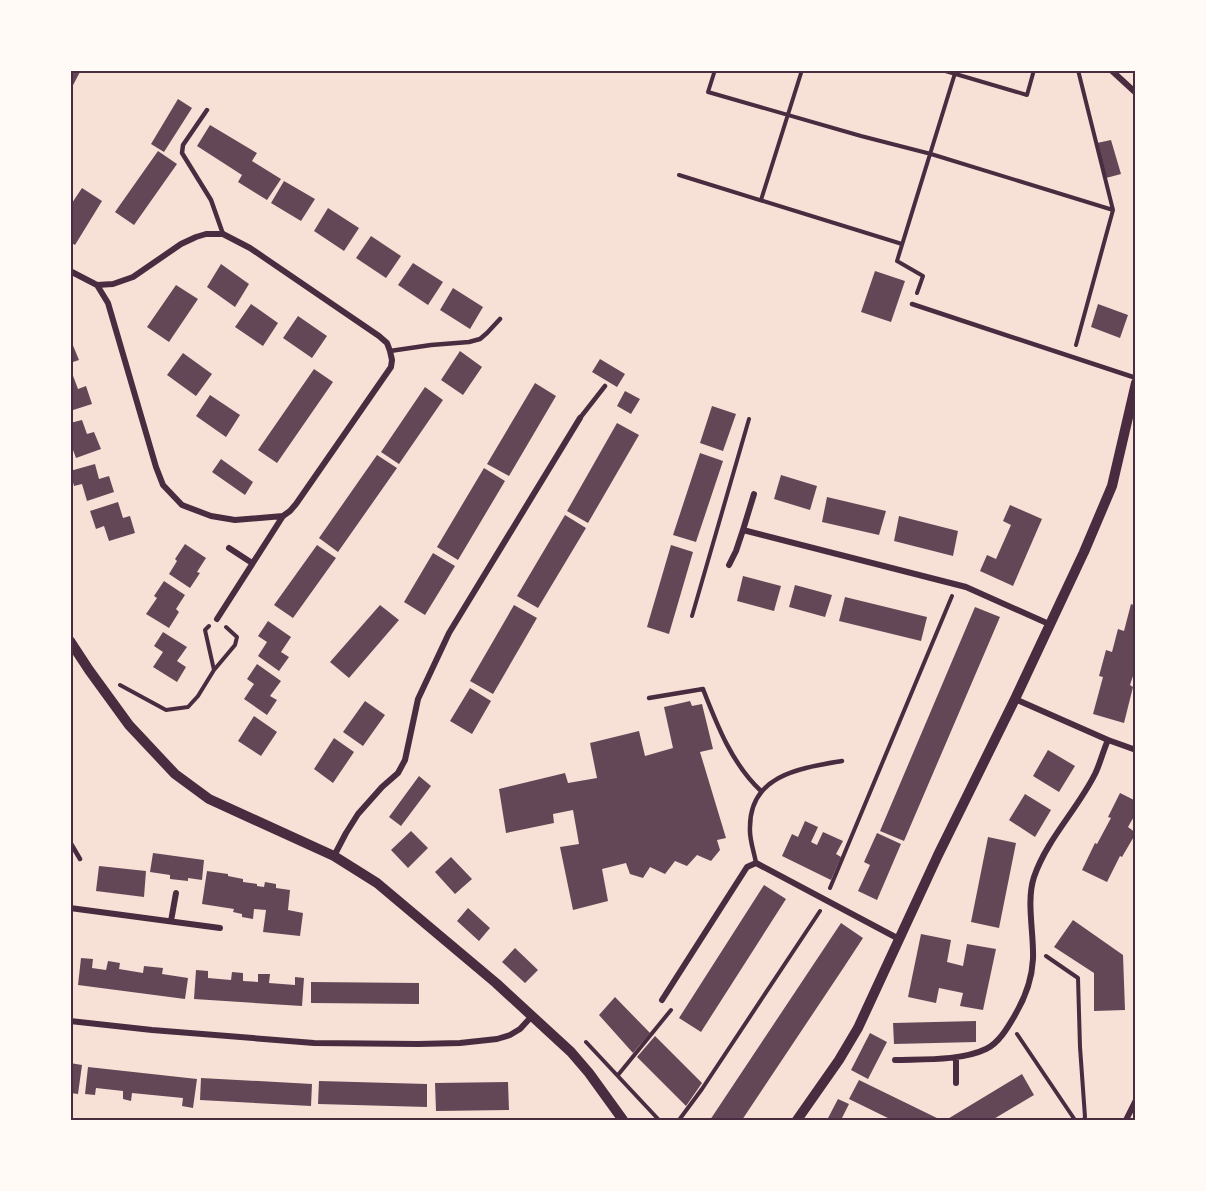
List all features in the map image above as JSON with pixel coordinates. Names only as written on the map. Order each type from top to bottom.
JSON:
[{"type":"street","points":[[1111,70],[1136,93]]},
{"type":"street","points":[[70,271],[97,285],[113,284],[133,277],[181,244],[196,237],[206,234],[223,234],[250,248],[387,343],[392,360],[391,368],[296,504],[283,516],[217,619]]},
{"type":"street","points":[[97,285],[108,303],[156,467],[164,485],[182,504],[211,516],[235,520],[283,516]]},
{"type":"street","points":[[797,1120],[839,1060],[858,1028],[938,855],[1084,552],[1112,486],[1136,383]]},
{"type":"street","points":[[334,856],[358,814],[398,773],[405,760],[418,699],[449,633],[580,418]]},
{"type":"street","points":[[729,565],[736,551],[754,494]]},
{"type":"street","points":[[743,530],[957,585],[1049,624]]},
{"type":"street","points":[[229,548],[252,563]]},
{"type":"street","points":[[70,641],[129,725],[175,774],[209,799],[334,856],[377,883],[555,1036],[589,1072],[623,1120]]},
{"type":"street","points":[[1015,699],[1136,750]]},
{"type":"street","points":[[896,1060],[956,1058],[986,1049],[995,1043],[1010,1023],[1024,997],[1033,960],[1030,909],[1033,879],[1043,854],[1095,774],[1108,740]]},
{"type":"street","points":[[662,1000],[747,867],[756,863],[899,939]]},
{"type":"street","points":[[171,921],[176,893]]},
{"type":"street","points":[[70,908],[220,928]]},
{"type":"street","points":[[70,1021],[314,1043],[428,1044],[497,1039],[520,1029],[532,1015]]},
{"type":"street","points":[[956,1058],[956,1083]]},
{"type":"street","points":[[1126,1120],[1136,1100]]},
{"type":"lane","points":[[207,110],[183,145],[182,153],[211,200],[223,234]]},
{"type":"lane","points":[[912,304],[1136,378]]},
{"type":"lane","points":[[390,351],[480,339],[500,318]]},
{"type":"lane","points":[[580,418],[605,386]]},
{"type":"lane","points":[[649,698],[703,689],[732,756],[760,791]]},
{"type":"lane","points":[[756,863],[750,826],[751,813],[760,791],[777,778],[808,767],[842,760]]},
{"type":"lane","points":[[70,842],[80,859]]},
{"type":"path","points":[[715,70],[708,93],[931,154],[1113,210]]},
{"type":"path","points":[[761,200],[802,70]]},
{"type":"path","points":[[942,70],[956,72],[1027,95],[1034,70]]},
{"type":"path","points":[[1072,358],[1113,210],[1078,70]]},
{"type":"path","points":[[912,304],[923,276],[897,261],[956,72]]},
{"type":"path","points":[[679,175],[902,244]]},
{"type":"path","points":[[692,616],[749,419]]},
{"type":"path","points":[[679,1120],[807,932],[826,900],[957,585]]},
{"type":"path","points":[[205,630],[214,670]]},
{"type":"path","points":[[89,670],[166,710],[188,707],[235,645],[237,637]]},
{"type":"path","points":[[1055,961],[1078,978],[1084,1120]]},
{"type":"path","points":[[618,1075],[673,1008],[662,1000]]},
{"type":"path","points":[[1010,1023],[1075,1120]]},
{"type":"path","points":[[555,1036],[581,1037],[659,1120]]},
{"type":"building","points":[[70,70],[81,70],[70,91]]},
{"type":"building","points":[[178,99],[192,108],[164,152],[151,144]]},
{"type":"building","points":[[210,125],[257,153],[252,161],[281,179],[267,200],[238,182],[242,175],[197,146]]},
{"type":"building","points":[[1111,140],[1121,174],[1106,178],[1097,143]]},
{"type":"building","points":[[158,151],[177,164],[134,225],[115,212]]},
{"type":"building","points":[[284,181],[315,199],[301,221],[271,203]]},
{"type":"building","points":[[82,188],[102,201],[75,245],[70,242],[70,206]]},
{"type":"building","points":[[328,208],[359,228],[344,251],[314,231]]},
{"type":"building","points":[[371,236],[401,256],[386,278],[356,258]]},
{"type":"building","points":[[413,263],[443,282],[428,305],[398,285]]},
{"type":"building","points":[[221,264],[249,284],[235,307],[207,287]]},
{"type":"building","points":[[875,271],[905,281],[891,322],[861,312]]},
{"type":"building","points":[[176,285],[198,299],[169,342],[147,327]]},
{"type":"building","points":[[453,288],[483,307],[470,329],[440,310]]},
{"type":"building","points":[[251,304],[278,323],[263,346],[235,327]]},
{"type":"building","points":[[1098,304],[1128,315],[1120,338],[1091,327]]},
{"type":"building","points":[[298,316],[327,336],[312,358],[283,338]]},
{"type":"building","points":[[72,343],[79,360],[70,363],[70,344]]},
{"type":"building","points":[[460,351],[482,367],[463,395],[441,380]]},
{"type":"building","points":[[183,353],[212,374],[196,396],[167,375]]},
{"type":"building","points":[[600,359],[625,374],[617,387],[592,372]]},
{"type":"building","points":[[314,369],[333,382],[277,463],[258,450]]},
{"type":"building","points":[[70,373],[78,389],[86,386],[92,404],[70,411]]},
{"type":"building","points":[[535,383],[556,396],[509,476],[487,464]]},
{"type":"building","points":[[425,387],[443,400],[399,464],[381,452]]},
{"type":"building","points":[[625,391],[640,399],[631,414],[617,406]]},
{"type":"building","points":[[210,395],[240,415],[226,437],[196,416]]},
{"type":"building","points":[[712,406],[736,414],[723,451],[700,443]]},
{"type":"building","points":[[82,420],[87,434],[94,432],[101,449],[76,458],[70,442],[70,423]]},
{"type":"building","points":[[617,423],[639,435],[588,523],[567,511]]},
{"type":"building","points":[[700,453],[723,461],[696,542],[673,535]]},
{"type":"building","points":[[377,455],[397,468],[338,552],[319,538]]},
{"type":"building","points":[[221,459],[253,482],[245,495],[212,472]]},
{"type":"building","points":[[95,464],[99,479],[109,476],[114,492],[87,501],[82,484],[74,486],[70,471]]},
{"type":"building","points":[[484,468],[505,481],[458,560],[437,547]]},
{"type":"building","points":[[781,475],[817,486],[810,510],[774,499]]},
{"type":"building","points":[[827,497],[886,511],[879,535],[822,522]]},
{"type":"building","points":[[118,502],[123,518],[130,516],[135,533],[109,541],[104,526],[96,529],[90,511]]},
{"type":"building","points":[[1010,505],[1042,519],[1013,586],[980,571],[987,555],[996,559],[1011,525],[1003,521]]},
{"type":"building","points":[[565,515],[586,528],[538,608],[517,596]]},
{"type":"building","points":[[899,516],[958,531],[953,556],[894,541]]},
{"type":"building","points":[[185,544],[206,558],[190,588],[169,574]]},
{"type":"building","points":[[317,545],[336,558],[293,618],[274,605]]},
{"type":"building","points":[[671,545],[693,552],[669,634],[647,627]]},
{"type":"building","points":[[433,553],[455,566],[425,615],[404,602]]},
{"type":"building","points":[[743,576],[781,586],[774,611],[737,601]]},
{"type":"building","points":[[164,581],[185,595],[176,609],[179,612],[169,628],[146,614],[157,598],[154,596]]},
{"type":"building","points":[[795,585],[832,595],[825,617],[789,607]]},
{"type":"building","points":[[845,597],[927,617],[921,641],[839,621]]},
{"type":"building","points":[[1131,604],[1136,606],[1136,667],[1130,685],[1133,687],[1124,723],[1093,714],[1103,677],[1099,676],[1106,650],[1112,652],[1118,629],[1124,631]]},
{"type":"building","points":[[380,605],[399,620],[349,678],[330,662]]},
{"type":"building","points":[[514,605],[537,618],[493,694],[470,681]]},
{"type":"building","points":[[975,607],[1000,617],[904,841],[880,831]]},
{"type":"building","points":[[268,621],[291,637],[281,652],[289,657],[279,671],[258,656],[267,642],[258,636]]},
{"type":"building","points":[[163,632],[187,647],[177,661],[186,667],[177,682],[153,667],[163,652],[154,646]]},
{"type":"building","points":[[257,664],[281,681],[270,696],[277,700],[267,715],[244,699],[254,684],[247,679]]},
{"type":"building","points":[[470,688],[491,701],[472,734],[450,721]]},
{"type":"building","points":[[365,701],[385,715],[363,746],[343,732]]},
{"type":"building","points":[[690,701],[692,706],[702,704],[713,749],[700,752],[726,838],[717,840],[720,850],[711,861],[697,855],[687,866],[675,861],[665,874],[650,867],[643,878],[630,874],[626,863],[602,869],[608,901],[573,910],[560,847],[579,844],[573,810],[553,814],[554,823],[506,833],[499,789],[565,773],[568,783],[597,778],[590,743],[639,731],[645,756],[673,748],[664,707]]},
{"type":"building","points":[[254,716],[277,732],[261,756],[238,741]]},
{"type":"building","points":[[334,738],[354,752],[333,783],[314,769]]},
{"type":"building","points":[[1048,750],[1075,766],[1059,792],[1033,776]]},
{"type":"building","points":[[419,776],[431,786],[401,826],[389,817]]},
{"type":"building","points":[[1120,793],[1136,801],[1136,813],[1128,827],[1136,833],[1122,857],[1120,856],[1107,882],[1082,870],[1111,818],[1108,817]]},
{"type":"building","points":[[1025,794],[1051,810],[1035,837],[1009,820]]},
{"type":"building","points":[[805,821],[818,827],[811,842],[817,845],[823,832],[843,841],[836,854],[841,857],[831,880],[782,856],[792,834],[798,837]]},
{"type":"building","points":[[411,831],[428,848],[408,868],[391,850]]},
{"type":"building","points":[[877,833],[901,844],[877,900],[858,891],[870,865],[864,862]]},
{"type":"building","points":[[988,837],[1016,843],[999,928],[971,922]]},
{"type":"building","points":[[153,853],[204,860],[202,880],[170,879],[170,875],[150,872]]},
{"type":"building","points":[[451,857],[472,879],[455,894],[435,872]]},
{"type":"building","points":[[99,866],[146,871],[144,897],[96,891]]},
{"type":"building","points":[[207,871],[228,874],[228,876],[243,879],[243,882],[257,884],[257,886],[264,887],[265,882],[276,884],[276,888],[290,890],[288,910],[303,913],[300,936],[263,932],[266,910],[254,909],[253,919],[242,917],[242,914],[233,912],[234,909],[202,904]]},
{"type":"building","points":[[764,885],[786,899],[701,1032],[679,1018]]},
{"type":"building","points":[[468,908],[490,928],[479,941],[457,921]]},
{"type":"building","points":[[1073,920],[1123,955],[1125,1010],[1094,1011],[1094,973],[1054,947]]},
{"type":"building","points":[[841,923],[863,938],[844,967],[742,1120],[710,1120]]},
{"type":"building","points":[[921,934],[951,940],[947,962],[963,966],[967,944],[996,949],[983,1010],[960,1006],[963,993],[939,988],[936,1003],[908,997]]},
{"type":"building","points":[[515,948],[538,970],[525,983],[502,962]]},
{"type":"building","points":[[81,958],[93,959],[92,968],[106,970],[108,961],[120,963],[119,969],[143,973],[144,966],[163,968],[162,974],[188,978],[185,999],[78,985]]},
{"type":"building","points":[[196,970],[208,971],[208,978],[231,980],[232,972],[243,973],[243,981],[258,982],[258,974],[270,974],[269,983],[295,985],[295,977],[304,978],[302,1006],[194,999]]},
{"type":"building","points":[[311,982],[419,983],[419,1004],[311,1003]]},
{"type":"building","points":[[615,997],[650,1033],[633,1053],[599,1015]]},
{"type":"building","points":[[976,1021],[976,1042],[894,1044],[893,1023]]},
{"type":"building","points":[[870,1033],[887,1042],[868,1079],[851,1070]]},
{"type":"building","points":[[655,1036],[702,1083],[686,1106],[637,1057]]},
{"type":"building","points":[[70,1063],[82,1065],[78,1094],[70,1093]]},
{"type":"building","points":[[88,1067],[197,1079],[193,1108],[182,1106],[183,1098],[132,1093],[131,1101],[123,1099],[123,1091],[96,1088],[95,1095],[85,1094]]},
{"type":"building","points":[[1022,1074],[1034,1095],[992,1120],[946,1120]]},
{"type":"building","points":[[201,1078],[312,1084],[311,1106],[200,1100]]},
{"type":"building","points":[[859,1080],[941,1120],[892,1120],[849,1099]]},
{"type":"building","points":[[319,1081],[427,1084],[427,1107],[318,1104]]},
{"type":"building","points":[[508,1082],[509,1110],[436,1111],[435,1083]]},
{"type":"building","points":[[838,1099],[849,1104],[841,1120],[827,1120]]}]
